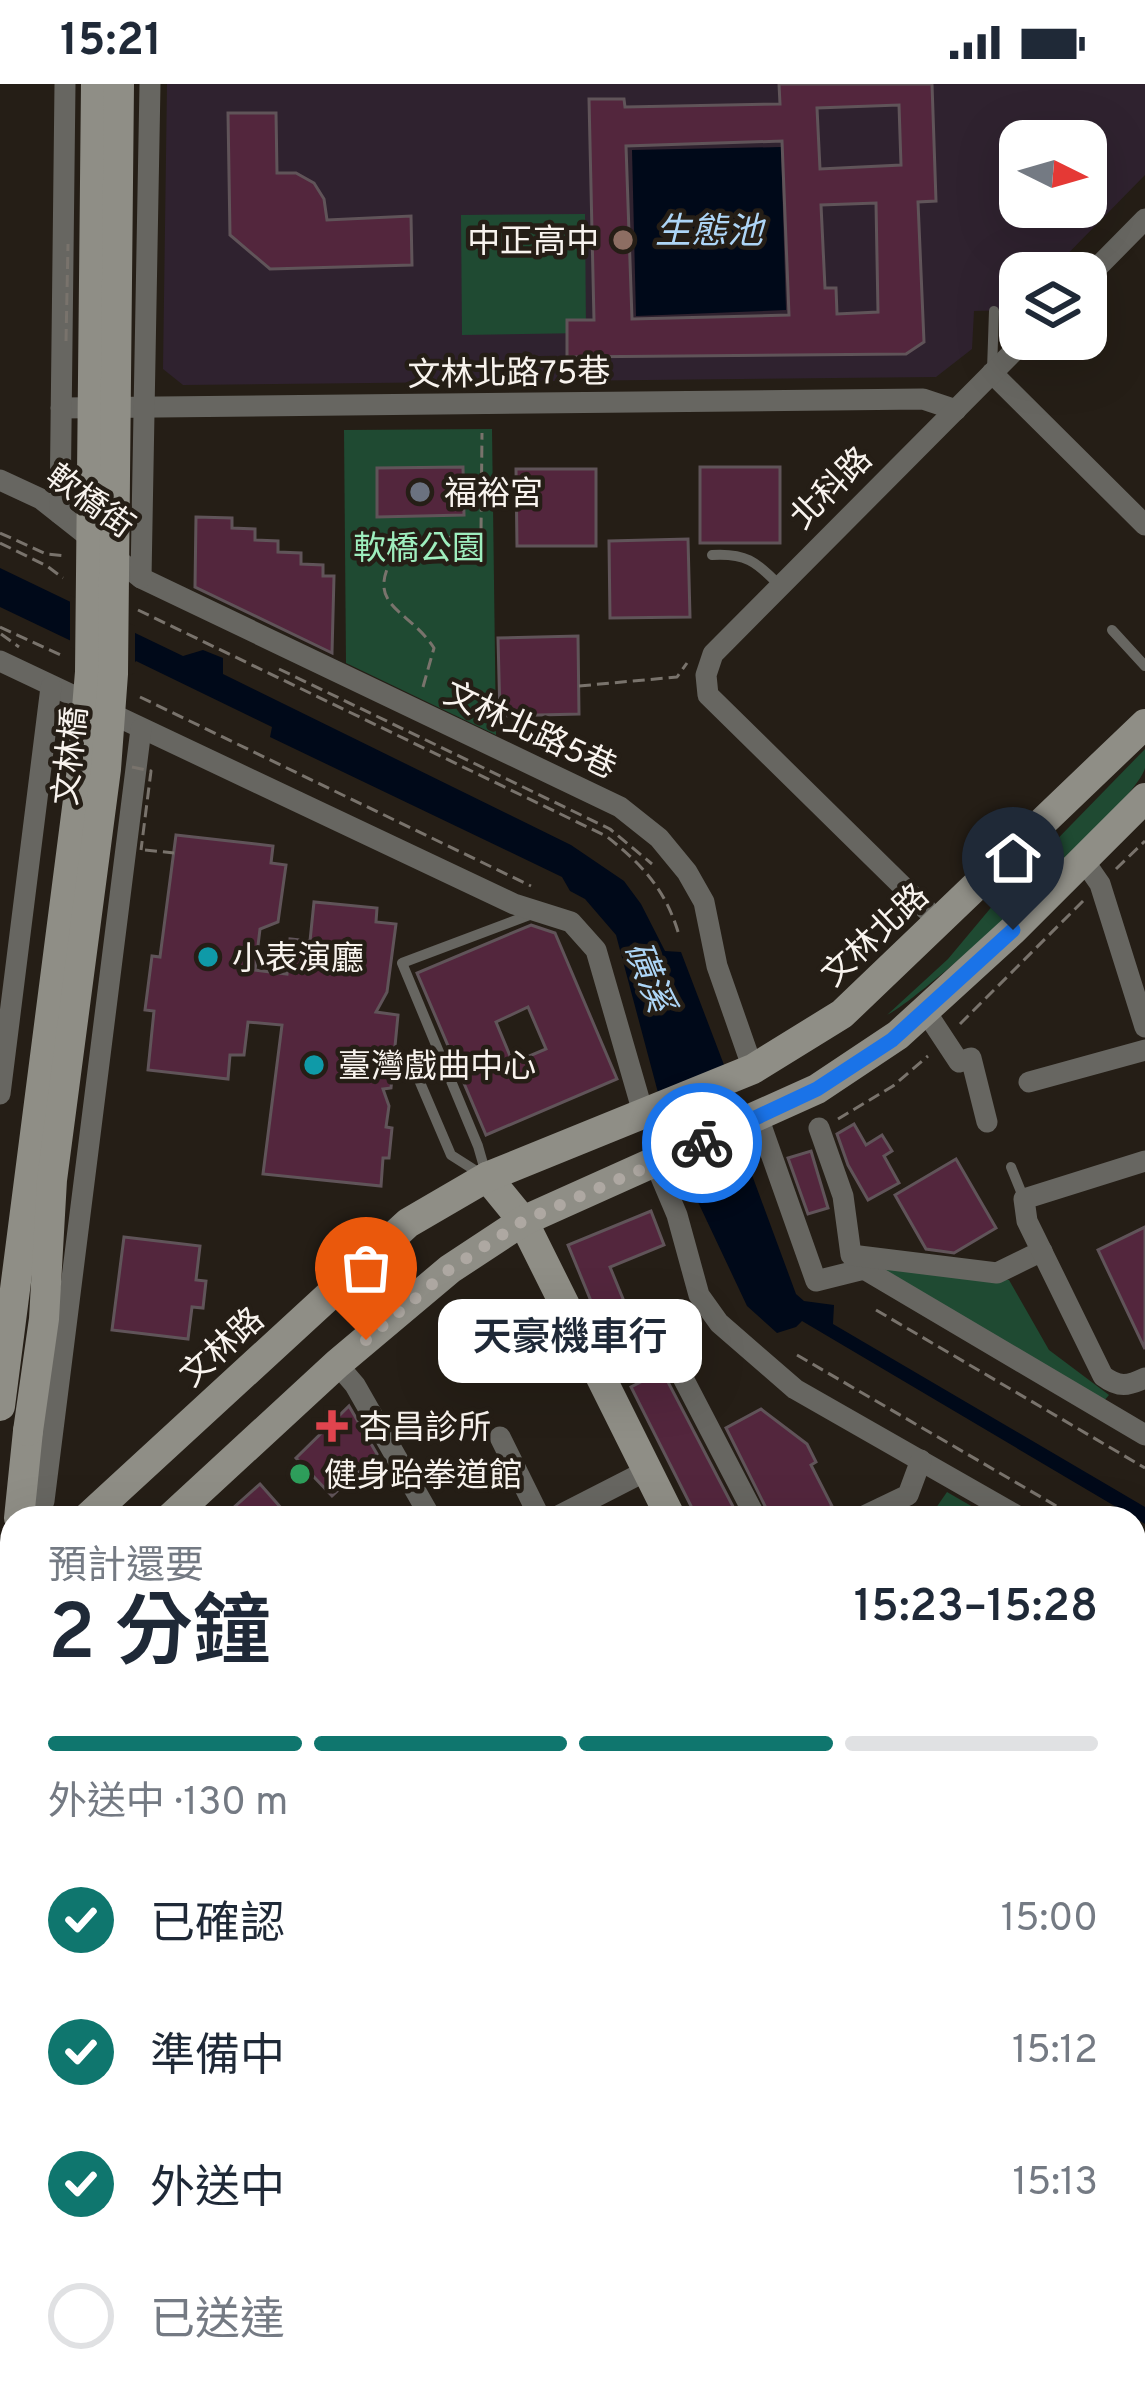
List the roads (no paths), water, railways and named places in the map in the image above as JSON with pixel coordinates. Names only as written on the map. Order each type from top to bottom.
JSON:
[{"type":"street","points":[[60,514],[64,84]]},
{"type":"street","name":"文林橋","points":[[0,1406],[91,672],[96,84]]},
{"type":"street","name":"文林橋","points":[[20,1506],[44,1318],[52,1180],[106,769],[111,698],[118,84]]},
{"type":"street","points":[[141,578],[149,84]]},
{"type":"street","points":[[1107,258],[1145,219]]},
{"type":"street","name":"北科路","points":[[940,923],[708,695],[706,675],[713,654],[1005,360]]},
{"type":"street","points":[[992,373],[1145,525]]},
{"type":"street","name":"文林北路75巷","points":[[62,408],[923,398],[956,410]]},
{"type":"street","name":"軟橋街","points":[[0,480],[41,499],[141,578]]},
{"type":"street","name":"文林北路5巷","points":[[141,578],[620,807],[659,838],[704,902],[747,1072]]},
{"type":"street","points":[[0,661],[514,904],[543,901],[596,950],[654,1111]]},
{"type":"street","points":[[0,1094],[7,976],[51,687]]},
{"type":"street","name":"文林北路","points":[[654,1111],[747,1072],[842,1014],[1145,724]]},
{"type":"street","points":[[41,1506],[141,729]]},
{"type":"street","points":[[183,1506],[450,1269],[523,1221],[667,1169],[817,1089],[926,1012],[1145,798]]},
{"type":"street","points":[[1082,858],[1100,884],[1137,979],[1145,1027]]},
{"type":"street","points":[[926,1012],[959,1062],[971,1058],[987,1122]]},
{"type":"street","points":[[1029,1082],[1145,1050]]},
{"type":"street","name":"文林路","points":[[100,1506],[408,1223],[487,1177],[654,1111]]},
{"type":"street","points":[[754,1119],[816,1281],[864,1269],[1145,1435]]},
{"type":"street","points":[[819,1128],[843,1196],[850,1255],[997,1273],[1042,1251]]},
{"type":"street","points":[[1145,1161],[1024,1198],[1028,1221],[1103,1376],[1127,1386],[1145,1378]]},
{"type":"street","points":[[667,1169],[699,1295],[719,1323],[795,1389],[921,1460],[1017,1506]]},
{"type":"street","points":[[487,1177],[523,1221],[665,1506]]},
{"type":"street","points":[[338,1364],[355,1385],[424,1506]]},
{"type":"street","points":[[682,1376],[750,1506]]},
{"type":"street","points":[[500,1437],[534,1506]]},
{"type":"street","points":[[885,1506],[908,1495],[921,1460]]},
{"type":"street","points":[[577,1506],[646,1471]]},
{"type":"lane","points":[[992,373],[994,311]]},
{"type":"lane","points":[[712,555],[739,553],[756,561],[779,585]]},
{"type":"lane","points":[[1112,630],[1145,666]]},
{"type":"lane","points":[[93,767],[99,709]]},
{"type":"lane","points":[[487,1177],[402,963],[543,901]]},
{"type":"lane","points":[[412,1066],[451,1155],[487,1177]]},
{"type":"lane","points":[[1011,1167],[1024,1198]]},
{"type":"water","name":"生態池","points":[[781,147],[786,310],[636,316],[632,150]]},
{"type":"water","name":"磺溪","points":[[0,568],[183,656],[203,650],[223,658],[223,674],[571,845],[624,881],[665,951],[681,952],[753,1141],[742,1148],[796,1294],[804,1301],[834,1305],[833,1324],[1143,1506],[1115,1506],[802,1321],[777,1333],[747,1306],[673,1149],[616,935],[585,899],[570,891],[562,877],[270,737],[272,727],[136,661],[130,669],[0,607]]},
{"type":"place","name":"中正高中","points":[[623,240]]},
{"type":"place","name":"福裕宮","points":[[420,492]]},
{"type":"place","name":"小表演廳","points":[[208,957]]},
{"type":"place","name":"臺灣戲曲中心","points":[[314,1065]]},
{"type":"place","name":"天豪機車行","points":[[366,1340]]},
{"type":"place","name":"杏昌診所","points":[[332,1426]]},
{"type":"place","name":"健身跆拳道館","points":[[300,1474]]},
{"type":"park label","name":"軟橋公園","points":[[419,547]]}]
